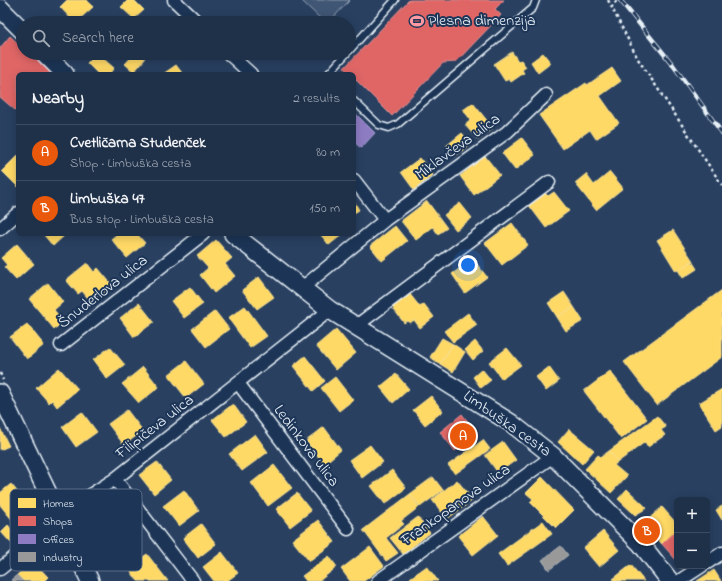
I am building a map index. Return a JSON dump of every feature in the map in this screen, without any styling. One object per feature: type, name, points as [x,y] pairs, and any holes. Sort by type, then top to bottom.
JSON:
[{"type":"main road","points":[[0,8],[16,24]]},
{"type":"main road","points":[[51,60],[63,72]]},
{"type":"main road","name":"Limbuška cesta","points":[[236,236],[330,310],[511,423],[553,456],[641,544],[670,581]]},
{"type":"main road","points":[[0,393],[45,489]]},
{"type":"main road","points":[[85,571],[90,581]]},
{"type":"street","points":[[174,0],[191,16]]},
{"type":"street","points":[[236,60],[249,72]]},
{"type":"street","name":"Miklavčeva ulica","points":[[302,288],[385,220],[507,132],[546,95]]},
{"type":"street","points":[[356,326],[549,182]]},
{"type":"street","points":[[356,183],[385,220]]},
{"type":"street","points":[[0,229],[16,215]]},
{"type":"street","name":"Šnuderlova ulica","points":[[61,346],[200,236]]},
{"type":"street","name":"Filipičeva ulica","points":[[99,489],[115,479],[330,310]]},
{"type":"street","name":"Ledinkova ulica","points":[[238,383],[348,529]]},
{"type":"street","name":"Frankopanova ulica","points":[[378,581],[553,456]]},
{"type":"street","points":[[115,479],[123,489]]},
{"type":"street","points":[[142,514],[193,581]]},
{"type":"street","points":[[710,561],[722,553]]},
{"type":"street","name":"Filipičeva ulica","points":[[0,569],[10,561]]},
{"type":"street","points":[[679,581],[697,569]]},
{"type":"lane","points":[[356,43],[395,0]]},
{"type":"lane","points":[[356,103],[379,125],[390,128],[398,124],[533,8],[536,0]]},
{"type":"lane","points":[[330,72],[341,60]]},
{"type":"path","points":[[608,0],[638,59],[722,185]]},
{"type":"path","points":[[611,8],[616,0]]},
{"type":"shaded area","points":[[301,0],[350,0],[335,16],[318,16]]},
{"type":"building: Homes","points":[[67,0],[87,0],[93,7],[83,16],[68,16],[60,7]]},
{"type":"building: Homes","points":[[128,0],[134,0],[144,10],[137,16],[131,16],[121,7]]},
{"type":"building: Homes","points":[[512,52],[518,61],[521,60],[526,67],[522,70],[524,73],[511,82],[509,79],[505,81],[494,64]]},
{"type":"building: Homes","points":[[543,53],[551,63],[538,73],[531,62]]},
{"type":"building: Homes","points":[[90,60],[105,60],[114,68],[111,72],[96,72],[87,63]]},
{"type":"building: Homes","points":[[129,60],[144,60],[134,72],[125,64]]},
{"type":"building: Homes","points":[[176,65],[181,72],[166,72]]},
{"type":"building: Homes","points":[[612,68],[621,81],[600,96],[619,123],[596,139],[590,130],[563,149],[539,115],[586,83],[587,85]]},
{"type":"building: Homes","points":[[473,103],[493,128],[478,140],[465,125],[471,120],[463,110]]},
{"type":"building: Homes","points":[[462,133],[471,144],[454,157],[446,146]]},
{"type":"building: Homes","points":[[522,138],[535,155],[515,170],[502,153]]},
{"type":"building: Homes","points":[[485,156],[500,175],[474,195],[460,176]]},
{"type":"building: Homes","points":[[16,157],[16,185],[2,171]]},
{"type":"building: Homes","points":[[420,158],[433,175],[414,190],[401,172]]},
{"type":"building: Homes","points":[[610,172],[623,188],[596,210],[575,183],[586,174],[594,185]]},
{"type":"building: Homes","points":[[544,192],[548,196],[554,192],[569,211],[546,228],[528,204]]},
{"type":"building: Homes","points":[[427,201],[447,228],[438,234],[433,227],[416,240],[401,221]]},
{"type":"building: Homes","points":[[460,203],[472,218],[456,230],[444,215]]},
{"type":"building: Homes","points":[[356,205],[359,210],[356,212]]},
{"type":"building: Homes","points":[[512,223],[528,245],[502,265],[485,243]]},
{"type":"building: Homes","points":[[395,226],[407,241],[382,261],[370,246]]},
{"type":"building: Homes","points":[[673,230],[693,261],[676,271],[657,240]]},
{"type":"building: Homes","points":[[45,236],[64,236],[53,246]]},
{"type":"building: Homes","points":[[115,236],[139,236],[145,243],[127,258],[111,239]]},
{"type":"building: Homes","points":[[322,236],[340,236],[329,245]]},
{"type":"building: Homes","points":[[216,240],[232,258],[225,264],[235,276],[214,293],[200,275],[208,268],[197,256]]},
{"type":"building: Homes","points":[[17,244],[34,264],[16,280],[4,267],[7,265],[1,258]]},
{"type":"building: Homes","points":[[473,259],[487,277],[465,293],[452,274]]},
{"type":"building: Homes","points":[[692,261],[697,269],[683,278],[678,270]]},
{"type":"building: Homes","points":[[87,263],[94,272],[98,268],[113,286],[92,303],[82,291],[78,294],[66,280]]},
{"type":"building: Homes","points":[[259,277],[274,297],[257,309],[242,290]]},
{"type":"building: Homes","points":[[48,283],[63,302],[54,310],[64,322],[54,329],[29,299]]},
{"type":"building: Homes","points":[[190,287],[203,304],[184,318],[171,301]]},
{"type":"building: Homes","points":[[722,290],[722,357],[657,405],[624,362]]},
{"type":"building: Homes","points":[[564,292],[574,307],[557,317],[548,303]]},
{"type":"building: Homes","points":[[409,293],[420,307],[424,304],[434,317],[420,328],[414,320],[410,323],[407,321],[404,323],[392,307]]},
{"type":"building: Homes","points":[[139,303],[154,322],[134,337],[120,318]]},
{"type":"building: Homes","points":[[245,306],[267,336],[250,348],[228,318]]},
{"type":"building: Homes","points":[[574,307],[583,321],[566,331],[557,317]]},
{"type":"building: Homes","points":[[215,311],[229,329],[206,347],[192,329]]},
{"type":"building: Homes","points":[[468,313],[477,325],[453,342],[444,331]]},
{"type":"building: Homes","points":[[27,324],[44,345],[27,359],[10,337]]},
{"type":"building: Homes","points":[[336,329],[356,353],[336,370],[316,346]]},
{"type":"building: Homes","points":[[442,338],[453,344],[440,364],[430,357]]},
{"type":"building: Homes","points":[[475,341],[483,351],[473,360],[465,350]]},
{"type":"building: Homes","points":[[453,344],[465,352],[453,372],[440,364]]},
{"type":"building: Homes","points":[[110,347],[125,365],[107,379],[93,360]]},
{"type":"building: Homes","points":[[507,348],[521,365],[502,379],[489,362]]},
{"type":"building: Homes","points":[[305,356],[325,381],[313,391],[293,366]]},
{"type":"building: Homes","points":[[186,361],[204,384],[186,398],[168,375]]},
{"type":"building: Homes","points":[[143,367],[159,387],[139,403],[122,384]]},
{"type":"building: Homes","points":[[549,367],[559,381],[546,391],[536,377]]},
{"type":"building: Homes","points":[[59,368],[78,389],[57,407],[52,400],[49,403],[36,388]]},
{"type":"building: Homes","points":[[482,369],[491,380],[481,388],[473,377]]},
{"type":"building: Homes","points":[[610,371],[647,419],[621,439],[584,391]]},
{"type":"building: Homes","points":[[396,374],[409,389],[393,403],[380,387]]},
{"type":"building: Homes","points":[[335,377],[353,400],[339,411],[321,388]]},
{"type":"building: Homes","points":[[722,389],[722,426],[716,430],[699,403]]},
{"type":"building: Homes","points":[[431,396],[443,411],[425,425],[413,410]]},
{"type":"building: Homes","points":[[233,404],[246,422],[226,437],[212,420]]},
{"type":"building: Homes","points":[[127,410],[143,431],[124,445],[108,424]]},
{"type":"building: Homes","points":[[82,412],[97,432],[76,447],[62,427]]},
{"type":"building: Homes","points":[[657,416],[666,427],[661,430],[665,435],[648,447],[645,442],[618,462],[609,451]]},
{"type":"building: Homes","points":[[324,427],[341,450],[324,464],[306,441]]},
{"type":"building: Homes","points":[[0,428],[9,446],[0,450]]},
{"type":"building: Homes","points":[[569,429],[594,450],[582,464],[558,442]]},
{"type":"building: Homes","points":[[255,434],[268,452],[242,471],[229,454]]},
{"type":"building: Homes","points":[[483,440],[490,449],[455,474],[448,465]]},
{"type":"building: Homes","points":[[503,442],[516,460],[498,473],[485,455]]},
{"type":"building: Homes","points":[[370,445],[383,462],[362,478],[349,460]]},
{"type":"building: Homes","points":[[609,451],[618,462],[614,465],[627,476],[611,493],[585,469],[598,455],[601,457]]},
{"type":"building: Homes","points":[[157,462],[171,480],[154,494],[139,475]]},
{"type":"building: Homes","points":[[274,465],[292,488],[268,506],[251,483]]},
{"type":"building: Homes","points":[[392,470],[406,488],[385,504],[371,486]]},
{"type":"building: Homes","points":[[433,477],[443,490],[420,507],[410,494]]},
{"type":"building: Homes","points":[[542,477],[574,510],[556,528],[530,502],[533,499],[526,493]]},
{"type":"building: Homes","points":[[457,480],[473,500],[447,519],[432,500]]},
{"type":"building: Homes","points":[[11,484],[15,489],[10,489],[10,517],[0,505],[0,493]]},
{"type":"building: Homes","points":[[627,489],[647,508],[635,515],[618,499]]},
{"type":"building: Homes","points":[[184,490],[199,511],[179,526],[163,506]]},
{"type":"building: Homes","points":[[297,493],[311,511],[290,527],[276,509]]},
{"type":"building: Homes","points":[[410,494],[419,507],[401,521],[404,524],[386,538],[398,553],[386,561],[363,530]]},
{"type":"building: Homes","points":[[722,506],[722,520],[716,510]]},
{"type":"building: Homes","points":[[662,507],[674,521],[674,533],[662,544],[643,524]]},
{"type":"building: Homes","points":[[483,516],[498,535],[473,555],[458,536]]},
{"type":"building: Homes","points":[[418,517],[430,533],[403,554],[390,538]]},
{"type":"building: Homes","points":[[318,520],[335,542],[309,561],[292,540]]},
{"type":"building: Homes","points":[[543,521],[552,534],[507,566],[498,554]]},
{"type":"building: Homes","points":[[201,524],[216,544],[198,558],[183,538]]},
{"type":"building: Homes","points":[[8,525],[10,527],[10,542],[1,532]]},
{"type":"building: Homes","points":[[603,531],[619,550],[599,567],[583,548]]},
{"type":"building: Homes","points":[[370,547],[384,566],[364,581],[350,581],[341,569]]},
{"type":"building: Homes","points":[[222,552],[238,573],[227,581],[214,581],[203,567]]},
{"type":"building: Homes","points":[[147,554],[168,581],[138,581],[130,571],[142,571],[142,558]]},
{"type":"building: Homes","points":[[329,556],[337,567],[319,581],[306,581],[302,576]]},
{"type":"building: Homes","points":[[631,565],[644,581],[615,581],[613,579]]},
{"type":"building: Homes","points":[[427,566],[438,581],[412,581],[410,578]]},
{"type":"building: Homes","points":[[714,570],[721,581],[697,581]]},
{"type":"building: Homes","points":[[22,571],[42,571],[48,577],[44,581],[23,581],[17,575]]},
{"type":"building: Shops","points":[[409,0],[504,0],[495,9],[501,15],[456,62],[443,63],[392,116],[356,80],[356,72],[348,72],[344,68],[352,60],[356,60],[356,55]]},
{"type":"building: Shops","points":[[10,36],[16,42],[16,60],[37,60],[50,72],[16,72],[15,110],[0,97],[0,48]]},
{"type":"building: Shops","points":[[462,414],[477,433],[455,451],[440,432]]},
{"type":"building: Shops","points":[[674,533],[674,558],[662,544]]},
{"type":"building: Offices","points":[[356,114],[375,133],[361,148],[356,144]]},
{"type":"building: Industry","points":[[561,546],[568,555],[549,570],[542,560]]},
{"type":"building: Industry","points":[[17,575],[23,581],[11,580]]},
{"type":"railway","points":[[620,0],[673,65],[722,133]]},
{"type":"place","name":"Plesna dimenzija","points":[[417,21]]},
{"type":"place","name":"Cvetličarna Studenček","points":[[463,436]]},
{"type":"place","name":"Limbuška 47","points":[[647,531]]}]
